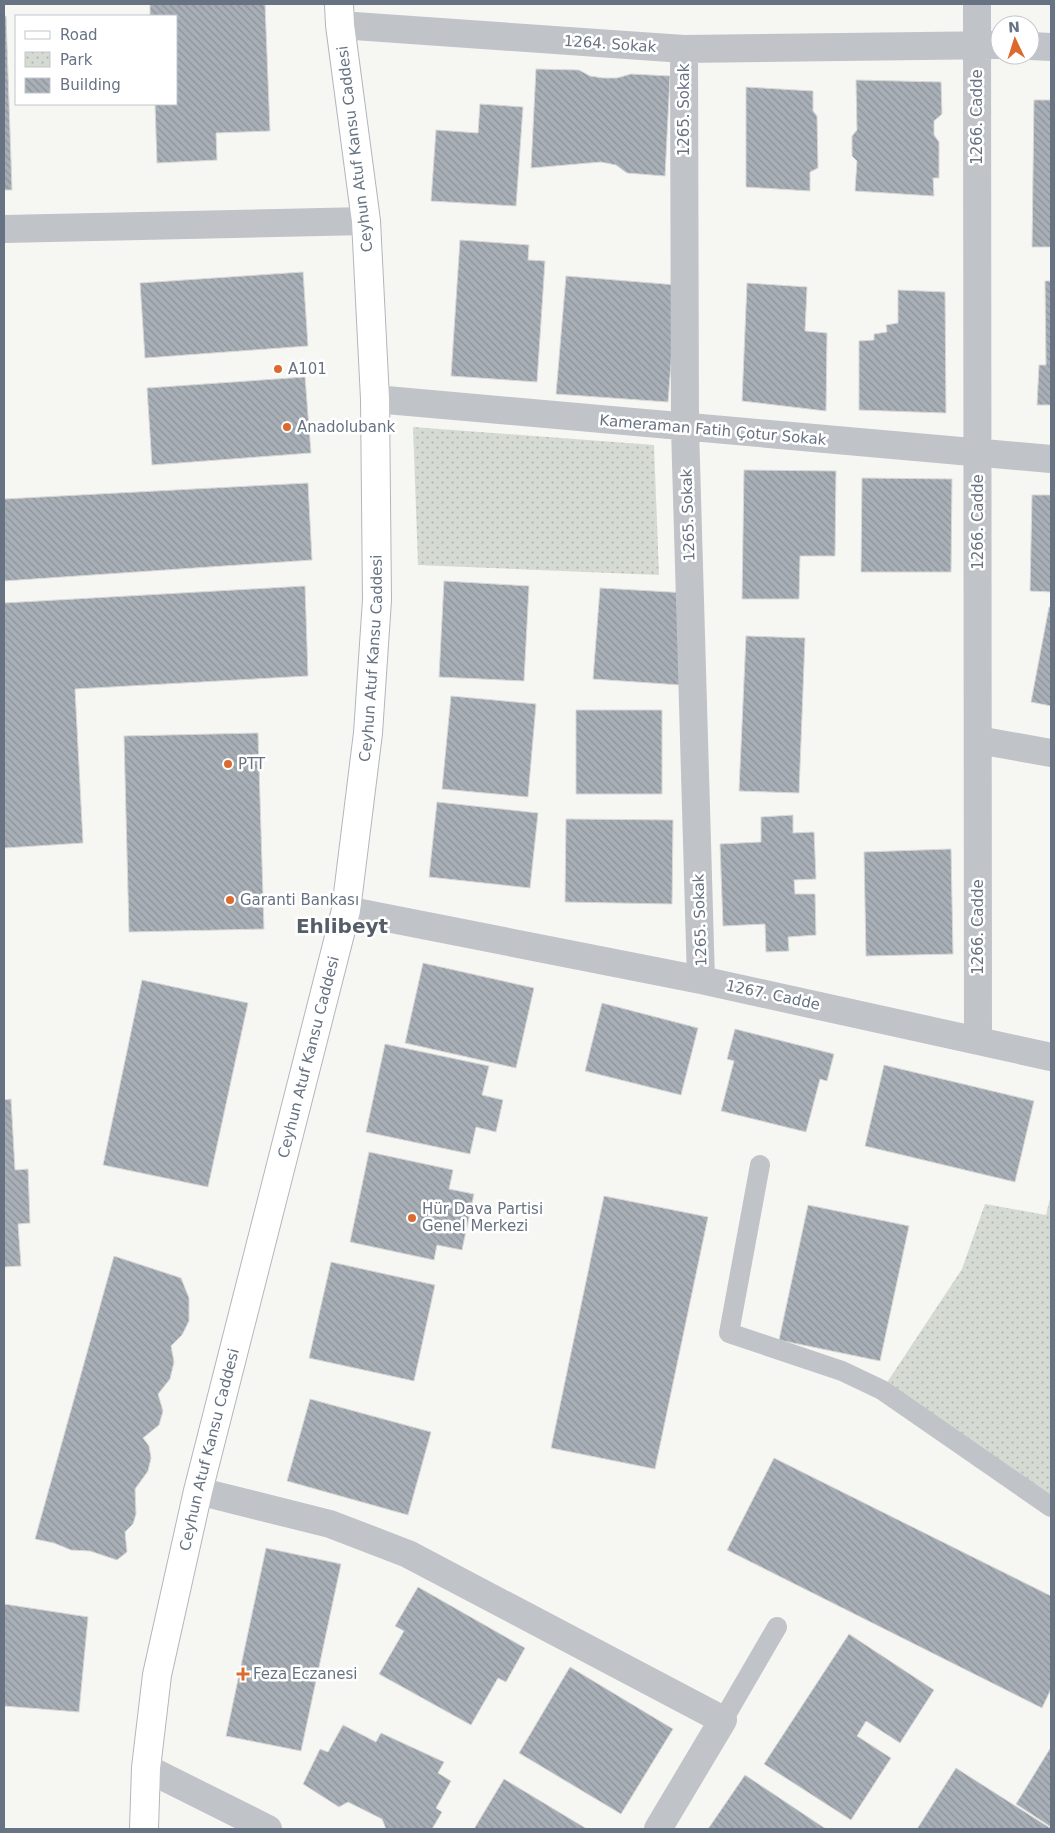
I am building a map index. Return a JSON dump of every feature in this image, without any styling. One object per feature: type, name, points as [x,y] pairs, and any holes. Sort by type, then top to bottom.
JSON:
[{"type":"main road","name":"Ceyhun Atuf Kansu Caddesi","points":[[144,1829],[146,1768],[157,1675],[198,1491],[346,910],[368,733],[377,600],[376,400],[366,221],[339,14]]},
{"type":"street","name":"1266. Cadde","points":[[977,4],[989,45],[978,452],[978,1039]]},
{"type":"street","name":"1264. Sokak","points":[[339,14],[684,49],[989,45]]},
{"type":"street","name":"1265. Sokak","points":[[684,49],[685,428],[701,980]]},
{"type":"street","points":[[4,229],[366,221]]},
{"type":"street","name":"Kameraman Fatih Çotur Sokak","points":[[376,400],[1051,459]]},
{"type":"street","points":[[978,740],[1051,753]]},
{"type":"street","name":"1267. Cadde","points":[[346,910],[701,980],[978,1039],[1051,1057]]},
{"type":"street","points":[[198,1491],[330,1524],[408,1554],[723,1720],[658,1829]]},
{"type":"street","points":[[146,1768],[268,1829]]},
{"type":"lane","points":[[760,1165],[729,1333],[842,1372],[882,1390],[1051,1507]]},
{"type":"lane","points":[[723,1720],[778,1627]]},
{"type":"green space","points":[[413,427],[654,445],[659,575],[418,565]]},
{"type":"green space","points":[[1051,1194],[1051,1495],[882,1390],[962,1269],[985,1204],[1046,1215]]},
{"type":"building","points":[[150,4],[265,4],[270,131],[216,133],[217,160],[157,163],[155,105],[178,105],[178,15],[150,15]]},
{"type":"building","points":[[4,16],[6,16],[12,190],[4,190]]},
{"type":"building","points":[[536,69],[579,70],[590,76],[603,78],[617,78],[631,74],[670,76],[665,176],[627,173],[616,165],[601,162],[531,168]]},
{"type":"building","points":[[856,80],[941,82],[942,114],[934,121],[934,135],[939,142],[939,178],[933,178],[934,196],[855,191],[857,161],[852,156],[852,136],[857,130]]},
{"type":"building","points":[[746,87],[813,91],[813,111],[817,116],[818,168],[810,172],[810,191],[746,187]]},
{"type":"building","points":[[1034,100],[1051,100],[1051,247],[1032,247]]},
{"type":"building","points":[[480,104],[523,107],[516,206],[431,201],[436,130],[478,133]]},
{"type":"building","points":[[460,240],[529,245],[528,260],[545,261],[537,382],[451,376]]},
{"type":"building","points":[[303,272],[308,346],[145,358],[140,283]]},
{"type":"building","points":[[566,276],[677,285],[668,402],[556,394]]},
{"type":"building","points":[[1045,281],[1051,281],[1051,405],[1037,405],[1039,365],[1046,365]]},
{"type":"building","points":[[747,283],[807,287],[805,331],[827,333],[826,411],[742,401]]},
{"type":"building","points":[[898,290],[945,292],[946,413],[859,410],[859,341],[874,340],[874,334],[887,332],[886,325],[898,323]]},
{"type":"building","points":[[305,377],[311,453],[152,465],[147,388]]},
{"type":"building","points":[[744,470],[836,471],[835,556],[800,556],[799,599],[742,599]]},
{"type":"building","points":[[862,478],[952,479],[951,572],[861,572]]},
{"type":"building","points":[[308,483],[312,560],[4,581],[4,499]]},
{"type":"building","points":[[1032,495],[1051,495],[1051,592],[1030,591]]},
{"type":"building","points":[[444,581],[529,586],[524,681],[439,677]]},
{"type":"building","points":[[305,586],[308,676],[75,689],[83,843],[4,848],[4,603]]},
{"type":"building","points":[[600,588],[688,593],[681,685],[593,679]]},
{"type":"building","points":[[1049,607],[1051,607],[1051,706],[1031,702]]},
{"type":"building","points":[[746,636],[805,638],[799,793],[739,791]]},
{"type":"building","points":[[451,696],[536,704],[528,797],[442,789]]},
{"type":"building","points":[[576,710],[662,710],[662,794],[576,794]]},
{"type":"building","points":[[258,733],[264,929],[129,932],[124,736]]},
{"type":"building","points":[[437,802],[538,813],[530,888],[429,877]]},
{"type":"building","points":[[793,815],[793,833],[814,832],[816,879],[794,880],[795,894],[815,894],[816,935],[788,937],[789,951],[766,952],[765,924],[723,926],[720,844],[761,842],[761,817]]},
{"type":"building","points":[[566,819],[673,820],[672,904],[565,902]]},
{"type":"building","points":[[951,849],[953,954],[866,956],[864,852]]},
{"type":"building","points":[[423,963],[534,988],[516,1068],[405,1043]]},
{"type":"building","points":[[142,980],[248,1003],[208,1187],[103,1165]]},
{"type":"building","points":[[602,1003],[698,1028],[681,1095],[585,1071]]},
{"type":"building","points":[[735,1029],[834,1054],[827,1081],[820,1079],[806,1132],[721,1111],[734,1061],[727,1059]]},
{"type":"building","points":[[385,1044],[489,1066],[482,1095],[503,1100],[496,1132],[476,1127],[470,1154],[366,1132]]},
{"type":"building","points":[[884,1065],[1034,1101],[1015,1182],[865,1146]]},
{"type":"building","points":[[11,1099],[15,1170],[28,1169],[30,1223],[18,1224],[21,1266],[4,1267],[4,1100]]},
{"type":"building","name":"Hür Dava Partisi Genel Merkezi","points":[[369,1152],[453,1170],[449,1189],[474,1194],[462,1250],[437,1245],[434,1260],[350,1242]]},
{"type":"building","points":[[604,1196],[708,1217],[655,1469],[551,1448]]},
{"type":"building","points":[[808,1205],[909,1226],[880,1361],[779,1340]]},
{"type":"building","points":[[114,1256],[181,1278],[189,1298],[189,1321],[182,1335],[171,1346],[174,1362],[170,1379],[158,1394],[163,1411],[159,1425],[143,1438],[149,1446],[151,1458],[148,1471],[135,1489],[136,1514],[133,1524],[125,1532],[127,1552],[117,1560],[90,1551],[71,1550],[54,1543],[35,1539]]},
{"type":"building","points":[[331,1262],[435,1285],[414,1381],[309,1358]]},
{"type":"building","points":[[310,1399],[431,1432],[408,1515],[287,1481]]},
{"type":"building","points":[[774,1458],[1051,1596],[1051,1689],[1042,1708],[727,1550]]},
{"type":"building","points":[[266,1548],[341,1564],[301,1751],[226,1736]]},
{"type":"building","points":[[418,1587],[525,1648],[506,1682],[498,1678],[471,1725],[379,1674],[404,1631],[395,1626]]},
{"type":"building","points":[[4,1604],[88,1617],[79,1712],[4,1706]]},
{"type":"building","points":[[849,1634],[934,1690],[900,1743],[866,1721],[857,1736],[891,1758],[851,1820],[764,1764]]},
{"type":"building","points":[[570,1667],[673,1729],[621,1814],[519,1753]]},
{"type":"building","points":[[343,1725],[376,1742],[381,1733],[444,1762],[438,1773],[451,1781],[436,1808],[442,1812],[432,1829],[386,1829],[382,1819],[348,1802],[339,1807],[303,1784],[320,1749],[328,1752]]},
{"type":"building","points":[[1051,1747],[1051,1827],[1016,1804]]},
{"type":"building","points":[[956,1768],[1050,1828],[917,1829]]},
{"type":"building","points":[[745,1775],[826,1829],[708,1829]]},
{"type":"building","points":[[504,1779],[587,1829],[474,1829]]},
{"type":"place","name":"A101","points":[[278,369]]},
{"type":"place","name":"Anadolubank","points":[[287,427]]},
{"type":"place","name":"PTT","points":[[228,764]]},
{"type":"place","name":"Garanti Bankası","points":[[230,900]]},
{"type":"place","name":"Hür Dava Partisi Genel Merkezi","points":[[412,1218]]},
{"type":"place","name":"Feza Eczanesi","points":[[243,1674]]},
{"type":"district","name":"Ehlibeyt","points":[[342,926]]}]
